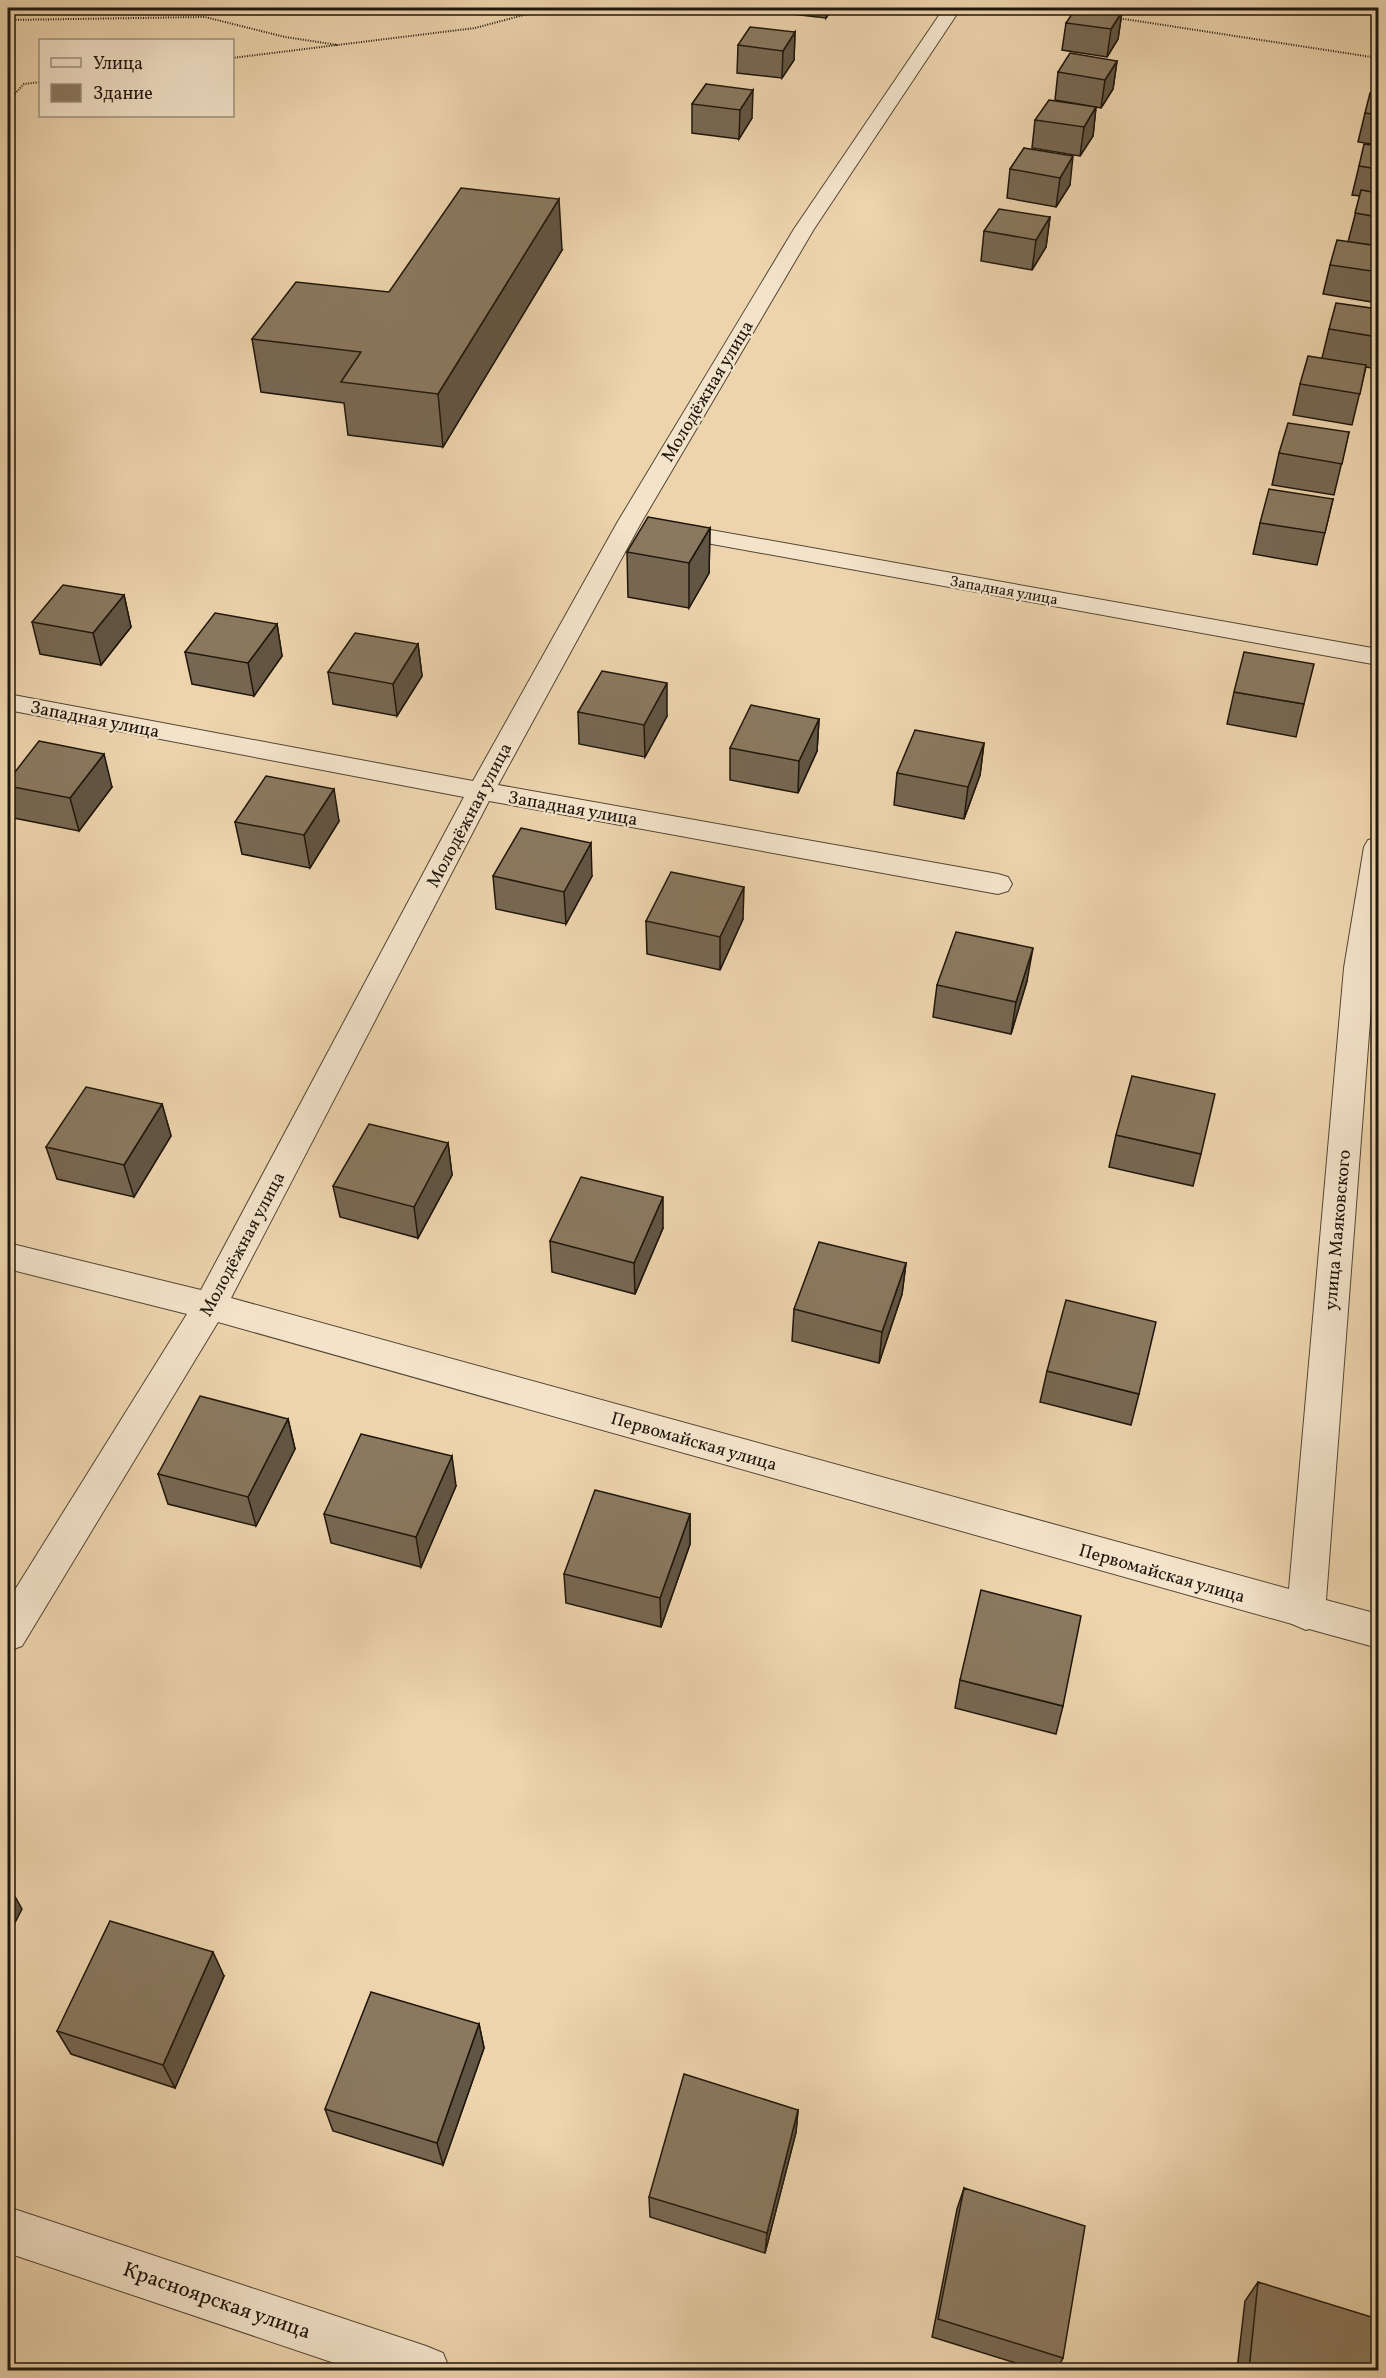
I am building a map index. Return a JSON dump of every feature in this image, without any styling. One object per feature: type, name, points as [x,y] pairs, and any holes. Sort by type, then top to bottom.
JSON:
[{"type":"street","name":"Молодёжная улица","points":[[8,1634],[210,1306],[481,791],[629,523],[804,229],[952,8]]},
{"type":"street","name":"Западная улица","points":[[629,523],[1378,657]]},
{"type":"street","name":"Западная улица","points":[[8,702],[481,791],[998,884]]},
{"type":"street","name":"улица Маяковского","points":[[1306,1613],[1359,968],[1378,847]]},
{"type":"street","name":"Первомайская улица","points":[[8,1256],[210,1306],[1306,1613],[1378,1631]]},
{"type":"street","name":"Красноярская улица","points":[[8,2230],[426,2370]]},
{"type":"path","points":[[234,58],[475,28],[550,8]]},
{"type":"path","points":[[1049,8],[1084,13]]},
{"type":"path","points":[[1108,16],[1378,58]]},
{"type":"path","points":[[8,20],[205,17],[285,37],[338,45]]},
{"type":"path","points":[[8,101],[24,84],[39,82]]},
{"type":"building","points":[[1076,8],[1122,12],[1111,29],[1066,23]]},
{"type":"building","points":[[750,27],[795,32],[783,51],[738,45]]},
{"type":"building","points":[[1070,53],[1117,61],[1105,80],[1058,72]]},
{"type":"building","points":[[706,84],[753,90],[740,110],[692,104]]},
{"type":"building","points":[[1370,93],[1378,94],[1378,115],[1365,113]]},
{"type":"building","points":[[1049,100],[1096,107],[1084,127],[1035,120]]},
{"type":"building","points":[[1364,144],[1378,146],[1378,169],[1359,166]]},
{"type":"building","points":[[1024,148],[1073,156],[1060,178],[1010,169]]},
{"type":"building","points":[[461,188],[559,199],[438,394],[341,382],[361,352],[252,339],[296,282],[389,292]]},
{"type":"building","points":[[1361,190],[1378,193],[1378,217],[1355,213]]},
{"type":"building","points":[[999,209],[1050,217],[1036,240],[984,231]]},
{"type":"building","points":[[1337,240],[1378,246],[1378,272],[1330,265]]},
{"type":"building","points":[[1336,303],[1378,309],[1378,337],[1329,329]]},
{"type":"building","points":[[1308,356],[1366,365],[1360,394],[1300,384]]},
{"type":"building","points":[[1288,423],[1349,432],[1342,464],[1279,453]]},
{"type":"building","points":[[1269,489],[1333,499],[1325,533],[1260,523]]},
{"type":"building","points":[[648,517],[710,528],[689,563],[627,552]]},
{"type":"building","points":[[63,585],[124,595],[93,633],[32,622]]},
{"type":"building","points":[[215,613],[277,624],[248,663],[185,652]]},
{"type":"building","points":[[355,633],[418,644],[393,684],[328,672]]},
{"type":"building","points":[[1244,652],[1314,664],[1304,704],[1234,692]]},
{"type":"building","points":[[602,671],[667,683],[644,725],[578,712]]},
{"type":"building","points":[[751,705],[819,719],[799,761],[730,748]]},
{"type":"building","points":[[915,730],[984,743],[968,787],[897,773]]},
{"type":"building","points":[[39,741],[104,754],[70,798],[8,786],[8,781]]},
{"type":"building","points":[[266,776],[334,789],[304,835],[235,822]]},
{"type":"building","points":[[521,828],[591,843],[564,892],[493,876]]},
{"type":"building","points":[[671,872],[744,887],[720,937],[646,921]]},
{"type":"building","points":[[956,932],[1033,948],[1016,1002],[937,985]]},
{"type":"building","points":[[1132,1076],[1215,1094],[1201,1154],[1116,1135]]},
{"type":"building","points":[[86,1087],[162,1104],[124,1165],[46,1147]]},
{"type":"building","points":[[369,1124],[448,1143],[414,1207],[333,1186]]},
{"type":"building","points":[[581,1177],[663,1197],[634,1263],[550,1241]]},
{"type":"building","points":[[819,1242],[906,1263],[882,1332],[794,1309]]},
{"type":"building","points":[[1066,1300],[1156,1322],[1139,1394],[1047,1371]]},
{"type":"building","points":[[200,1396],[288,1419],[248,1497],[158,1474]]},
{"type":"building","points":[[361,1434],[452,1456],[416,1537],[324,1514]]},
{"type":"building","points":[[595,1490],[690,1514],[660,1598],[564,1574]]},
{"type":"building","points":[[981,1590],[1081,1616],[1063,1706],[960,1680]]},
{"type":"building","points":[[110,1921],[213,1952],[163,2065],[57,2031]]},
{"type":"building","points":[[371,1992],[479,2024],[437,2143],[325,2109]]},
{"type":"building","points":[[684,2074],[798,2110],[767,2233],[649,2197]]},
{"type":"building","points":[[964,2188],[1085,2226],[1063,2358],[938,2319]]},
{"type":"building","points":[[1258,2282],[1378,2319],[1378,2370],[1249,2370]]}]
